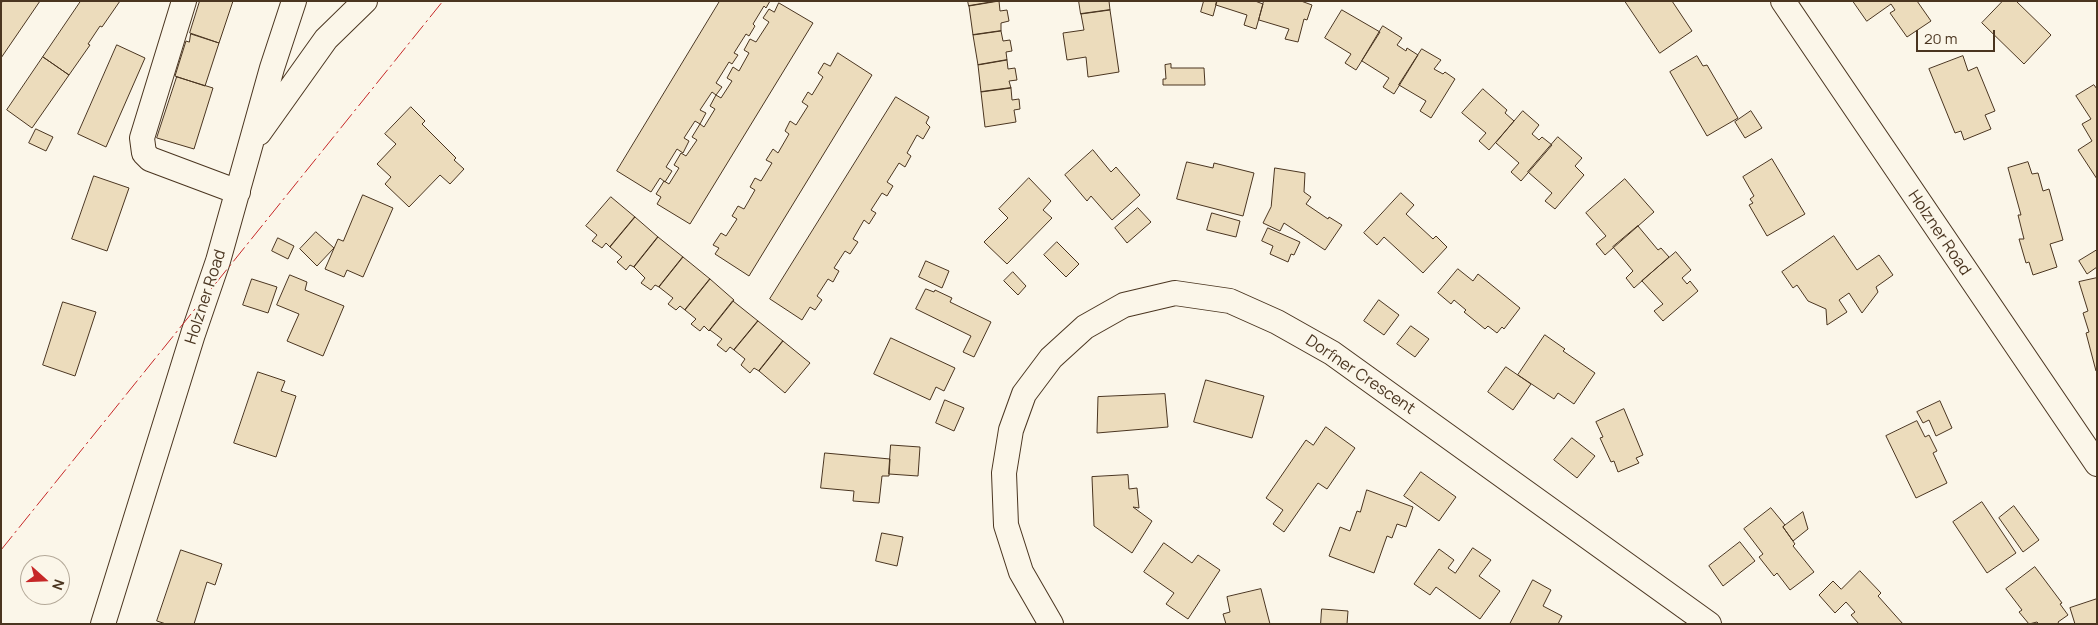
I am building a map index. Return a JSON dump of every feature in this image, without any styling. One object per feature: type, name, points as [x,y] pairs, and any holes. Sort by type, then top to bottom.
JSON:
[{"type":"street","points":[[184,1],[142,138],[144,153],[150,159],[157,162],[238,192]]},
{"type":"street","points":[[252,142],[272,68],[294,1]]},
{"type":"street","name":"Holzner Road","points":[[103,624],[252,142],[326,39],[365,1]]},
{"type":"street","name":"Holzner Road","points":[[1783,1],[2097,464]]},
{"type":"street","name":"Dorfner Crescent","points":[[1051,624],[1021,572],[1006,525],[1004,473],[1011,430],[1024,394],[1051,358],[1086,327],[1124,305],[1175,293],[1230,302],[1277,322],[1332,353],[1709,624]]},
{"type":"building","points":[[3,1],[40,1],[1,58],[1,4]]},
{"type":"building","points":[[81,1],[120,1],[102,27],[100,26],[88,44],[90,45],[69,75],[43,57]]},
{"type":"building","points":[[200,1],[233,1],[219,43],[190,33]]},
{"type":"building","points":[[720,1],[770,1],[766,8],[764,6],[753,24],[755,26],[749,36],[746,34],[734,53],[738,55],[732,64],[729,62],[716,83],[722,87],[716,95],[712,92],[700,110],[706,113],[700,124],[695,121],[684,138],[689,141],[683,153],[677,149],[666,167],[672,171],[665,182],[660,178],[651,192],[617,171]]},
{"type":"building","points":[[968,1],[999,1],[969,6]]},
{"type":"building","points":[[999,1],[1000,11],[1007,10],[1009,21],[1001,23],[1001,31],[973,35],[969,6]]},
{"type":"building","points":[[1079,1],[1109,1],[1110,10],[1081,14]]},
{"type":"building","points":[[1204,1],[1217,1],[1213,16],[1201,12]]},
{"type":"building","points":[[1217,1],[1255,1],[1263,4],[1256,29],[1244,25],[1247,15],[1216,5]]},
{"type":"building","points":[[1264,1],[1301,1],[1312,5],[1307,20],[1304,19],[1298,42],[1285,39],[1289,29],[1259,20]]},
{"type":"building","points":[[1625,1],[1672,1],[1692,31],[1660,53]]},
{"type":"building","points":[[1853,1],[1917,1],[1931,21],[1907,37],[1890,13],[1895,10],[1891,4],[1867,21]]},
{"type":"building","points":[[2003,1],[2016,1],[2051,35],[2024,64],[1982,23]]},
{"type":"building","points":[[779,3],[813,23],[690,224],[657,204],[661,197],[656,194],[664,181],[669,184],[679,168],[674,165],[681,153],[686,156],[697,140],[692,137],[700,124],[704,127],[715,109],[710,106],[716,95],[721,98],[732,81],[727,78],[733,67],[739,71],[749,53],[744,50],[750,39],[756,42],[769,22],[763,18],[769,9],[774,12]]},
{"type":"building","points":[[1110,10],[1119,72],[1088,77],[1086,57],[1067,60],[1063,33],[1084,30],[1081,14]]},
{"type":"building","points":[[1342,10],[1380,32],[1356,70],[1345,63],[1351,54],[1325,38]]},
{"type":"building","points":[[1383,26],[1402,38],[1397,45],[1406,51],[1407,48],[1418,55],[1394,94],[1383,87],[1389,78],[1362,61]]},
{"type":"building","points":[[1001,31],[1003,41],[1010,40],[1012,51],[1006,52],[1007,60],[978,65],[973,35]]},
{"type":"building","points":[[191,34],[219,43],[205,86],[175,76],[186,41],[189,42]]},
{"type":"building","points":[[117,45],[145,58],[106,147],[78,134]]},
{"type":"building","points":[[1422,49],[1441,60],[1434,69],[1443,74],[1445,72],[1455,79],[1431,118],[1420,111],[1426,101],[1399,85]]},
{"type":"building","points":[[838,53],[872,75],[749,276],[715,254],[719,248],[713,245],[721,233],[726,236],[737,219],[732,216],[738,206],[744,209],[755,190],[750,187],[755,178],[761,181],[772,163],[766,160],[773,149],[778,153],[789,134],[785,131],[790,121],[796,125],[808,106],[802,102],[808,92],[812,95],[823,77],[818,73],[824,63],[830,66]]},
{"type":"building","points":[[1697,56],[1703,66],[1707,65],[1738,118],[1707,136],[1670,72]]},
{"type":"building","points":[[1963,56],[1968,71],[1977,67],[1995,111],[1985,115],[1991,129],[1964,140],[1961,131],[1955,133],[1929,69]]},
{"type":"building","points":[[43,57],[69,75],[32,128],[7,110]]},
{"type":"building","points":[[1007,60],[1008,69],[1015,68],[1017,80],[1009,81],[1011,88],[981,92],[978,65]]},
{"type":"building","points":[[1171,64],[1171,68],[1204,68],[1205,85],[1163,85],[1163,79],[1166,79],[1165,65]]},
{"type":"building","points":[[177,77],[213,88],[194,149],[157,138]]},
{"type":"building","points":[[2094,85],[2097,89],[2097,179],[2078,150],[2092,141],[2082,124],[2091,119],[2076,96]]},
{"type":"building","points":[[1011,88],[1012,100],[1019,99],[1020,109],[1014,110],[1016,122],[985,127],[981,92]]},
{"type":"building","points":[[1483,89],[1507,110],[1505,113],[1514,121],[1489,150],[1479,141],[1486,133],[1462,113]]},
{"type":"building","points":[[896,97],[929,117],[926,123],[930,127],[923,139],[917,135],[907,153],[911,156],[905,167],[899,163],[887,182],[893,186],[887,196],[882,193],[871,210],[876,213],[869,224],[864,220],[853,239],[858,242],[850,254],[845,251],[834,268],[839,271],[833,282],[828,279],[817,296],[822,300],[815,310],[810,307],[802,320],[770,299]]},
{"type":"building","points":[[411,107],[425,121],[422,124],[456,158],[454,160],[464,169],[450,184],[440,175],[409,207],[385,184],[391,177],[377,164],[396,144],[385,134]]},
{"type":"building","points":[[1523,111],[1539,125],[1532,134],[1539,140],[1542,137],[1552,145],[1521,181],[1511,172],[1519,163],[1496,143]]},
{"type":"building","points":[[1751,111],[1762,128],[1745,138],[1735,122]]},
{"type":"building","points":[[36,129],[53,137],[46,151],[29,143]]},
{"type":"building","points":[[1558,137],[1582,158],[1575,166],[1584,175],[1555,209],[1545,201],[1552,193],[1528,172]]},
{"type":"building","points":[[1093,150],[1111,172],[1116,167],[1140,195],[1112,220],[1091,196],[1087,201],[1065,175]]},
{"type":"building","points":[[1772,159],[1805,214],[1767,236],[1749,205],[1753,203],[1750,199],[1754,196],[1743,177]]},
{"type":"building","points":[[1187,162],[1213,168],[1214,163],[1254,173],[1243,216],[1177,199]]},
{"type":"building","points":[[2028,162],[2032,174],[2038,173],[2043,191],[2049,189],[2063,240],[2050,244],[2057,267],[2033,275],[2029,262],[2026,263],[2019,239],[2024,239],[2018,215],[2021,215],[2008,168]]},
{"type":"building","points":[[1275,168],[1305,173],[1304,192],[1311,197],[1306,204],[1328,219],[1329,217],[1342,225],[1325,250],[1284,223],[1280,231],[1263,223],[1271,207]]},
{"type":"building","points":[[94,176],[129,188],[107,251],[72,239]]},
{"type":"building","points":[[1029,178],[1051,201],[1043,210],[1052,218],[1007,264],[984,242],[1008,218],[999,209]]},
{"type":"building","points":[[1625,179],[1654,212],[1605,255],[1596,244],[1606,236],[1586,213]]},
{"type":"building","points":[[1401,193],[1414,205],[1406,214],[1433,239],[1436,236],[1447,247],[1423,273],[1384,237],[1377,245],[1364,233]]},
{"type":"building","points":[[363,195],[393,208],[363,277],[347,270],[344,277],[325,269],[338,239],[343,241]]},
{"type":"building","points":[[611,197],[635,217],[610,247],[606,243],[602,248],[592,241],[597,235],[586,226]]},
{"type":"building","points":[[1138,208],[1151,222],[1127,243],[1115,228]]},
{"type":"building","points":[[1212,213],[1240,221],[1236,237],[1207,230]]},
{"type":"building","points":[[635,217],[658,237],[634,267],[630,265],[626,270],[617,262],[622,257],[610,247]]},
{"type":"building","points":[[1638,226],[1658,250],[1661,248],[1669,257],[1634,288],[1626,278],[1633,271],[1613,247]]},
{"type":"building","points":[[1268,228],[1300,242],[1294,255],[1291,254],[1288,262],[1270,254],[1273,246],[1262,241]]},
{"type":"building","points":[[316,232],[334,248],[317,266],[300,249]]},
{"type":"building","points":[[1834,236],[1857,270],[1879,255],[1893,275],[1876,287],[1878,292],[1862,313],[1849,293],[1839,300],[1847,312],[1827,325],[1826,309],[1808,301],[1797,285],[1793,288],[1782,272]]},
{"type":"building","points":[[658,237],[683,257],[659,287],[655,285],[651,290],[641,283],[645,278],[634,267]]},
{"type":"building","points":[[278,238],[294,246],[288,259],[272,251]]},
{"type":"building","points":[[1057,242],[1079,264],[1066,277],[1044,255]]},
{"type":"building","points":[[2097,250],[2097,267],[2087,274],[2079,261]]},
{"type":"building","points":[[1676,252],[1691,270],[1682,278],[1687,284],[1690,281],[1698,291],[1663,321],[1654,311],[1663,304],[1642,281]]},
{"type":"building","points":[[683,257],[710,279],[685,310],[680,306],[676,310],[668,304],[673,298],[659,287]]},
{"type":"building","points":[[926,261],[949,271],[942,288],[919,277]]},
{"type":"building","points":[[1458,269],[1473,281],[1478,274],[1520,308],[1504,329],[1502,327],[1497,333],[1488,326],[1485,329],[1464,312],[1466,310],[1454,300],[1451,304],[1438,293]]},
{"type":"building","points":[[1013,272],[1026,286],[1018,295],[1004,281]]},
{"type":"building","points":[[290,275],[307,282],[305,290],[344,306],[323,356],[287,341],[299,314],[277,305]]},
{"type":"building","points":[[2097,278],[2096,371],[2086,333],[2089,332],[2083,313],[2088,311],[2079,282]]},
{"type":"building","points":[[252,279],[277,287],[268,313],[243,305]]},
{"type":"building","points":[[710,279],[734,300],[709,331],[704,326],[700,331],[691,324],[696,319],[685,310]]},
{"type":"building","points":[[926,289],[934,292],[935,290],[952,298],[950,302],[991,322],[974,357],[963,352],[971,336],[916,309]]},
{"type":"building","points":[[1379,300],[1399,315],[1384,335],[1364,321]]},
{"type":"building","points":[[733,301],[758,321],[734,350],[730,347],[726,352],[717,345],[722,339],[710,330]]},
{"type":"building","points":[[63,302],[96,312],[75,376],[43,365]]},
{"type":"building","points":[[758,321],[783,341],[759,371],[754,368],[750,373],[741,365],[745,359],[734,350]]},
{"type":"building","points":[[1411,326],[1429,339],[1415,357],[1397,344]]},
{"type":"building","points":[[1545,335],[1565,349],[1563,351],[1595,373],[1574,404],[1558,393],[1554,399],[1518,375]]},
{"type":"building","points":[[891,338],[955,368],[944,391],[936,387],[930,400],[874,374]]},
{"type":"building","points":[[783,341],[810,363],[785,393],[759,371]]},
{"type":"building","points":[[1506,367],[1531,384],[1513,410],[1488,392]]},
{"type":"building","points":[[258,372],[285,381],[281,391],[296,396],[276,457],[234,443]]},
{"type":"building","points":[[1206,380],[1264,396],[1252,438],[1194,422]]},
{"type":"building","points":[[1165,394],[1168,427],[1097,433],[1098,397]]},
{"type":"building","points":[[945,400],[964,408],[954,431],[936,423]]},
{"type":"building","points":[[1940,401],[1952,428],[1936,436],[1929,420],[1923,423],[1917,412]]},
{"type":"building","points":[[1624,409],[1643,455],[1636,458],[1639,463],[1618,472],[1614,461],[1611,462],[1600,438],[1603,437],[1596,422]]},
{"type":"building","points":[[1917,421],[1925,437],[1929,435],[1937,451],[1933,453],[1947,483],[1916,498],[1886,436]]},
{"type":"building","points":[[1326,427],[1355,448],[1327,489],[1318,483],[1284,532],[1273,524],[1283,510],[1266,498],[1306,440],[1313,445]]},
{"type":"building","points":[[1572,438],[1595,456],[1577,478],[1554,460]]},
{"type":"building","points":[[891,445],[920,447],[918,476],[889,474]]},
{"type":"building","points":[[825,453],[890,459],[889,476],[882,476],[879,503],[853,501],[854,491],[821,488]]},
{"type":"building","points":[[1421,472],[1456,497],[1439,521],[1404,496]]},
{"type":"building","points":[[1128,475],[1129,489],[1137,488],[1139,508],[1133,507],[1152,521],[1132,553],[1094,526],[1092,477]]},
{"type":"building","points":[[1367,490],[1413,507],[1406,527],[1397,524],[1392,538],[1387,536],[1374,573],[1329,556],[1340,527],[1350,531],[1357,511],[1360,512]]},
{"type":"building","points":[[1982,502],[2016,553],[1987,573],[1953,522]]},
{"type":"building","points":[[2014,506],[2039,540],[2023,552],[1999,518]]},
{"type":"building","points":[[1771,508],[1785,525],[1783,527],[1795,544],[1793,546],[1814,572],[1790,590],[1777,573],[1774,576],[1759,557],[1763,554],[1744,529]]},
{"type":"building","points":[[1803,512],[1808,529],[1793,541],[1783,527]]},
{"type":"building","points":[[882,533],[903,537],[897,566],[876,561]]},
{"type":"building","points":[[1740,542],[1755,561],[1723,586],[1709,566]]},
{"type":"building","points":[[1164,543],[1192,563],[1198,555],[1220,570],[1188,619],[1166,604],[1174,593],[1144,572]]},
{"type":"building","points":[[1473,548],[1491,560],[1479,576],[1500,591],[1480,619],[1436,587],[1430,595],[1414,584],[1439,549],[1454,560],[1448,568],[1455,573]]},
{"type":"building","points":[[181,550],[222,564],[215,585],[207,582],[194,624],[166,624],[157,621]]},
{"type":"building","points":[[2035,567],[2062,603],[2060,604],[2068,615],[2058,622],[2059,624],[2039,624],[2037,622],[2029,624],[2019,612],[2022,610],[2006,589]]},
{"type":"building","points":[[1860,571],[1881,593],[1878,596],[1903,624],[1859,624],[1851,615],[1855,612],[1846,602],[1835,613],[1819,595],[1833,581],[1841,589]]},
{"type":"building","points":[[1533,580],[1551,590],[1543,606],[1562,616],[1558,624],[1510,624]]},
{"type":"building","points":[[1261,589],[1270,624],[1226,624],[1223,614],[1230,612],[1227,597]]},
{"type":"building","points":[[2097,599],[2097,624],[2075,624],[2070,608]]},
{"type":"building","points":[[1322,609],[1348,611],[1347,624],[1321,624]]},
{"type":"power","points":[[1,550],[443,1]]}]
